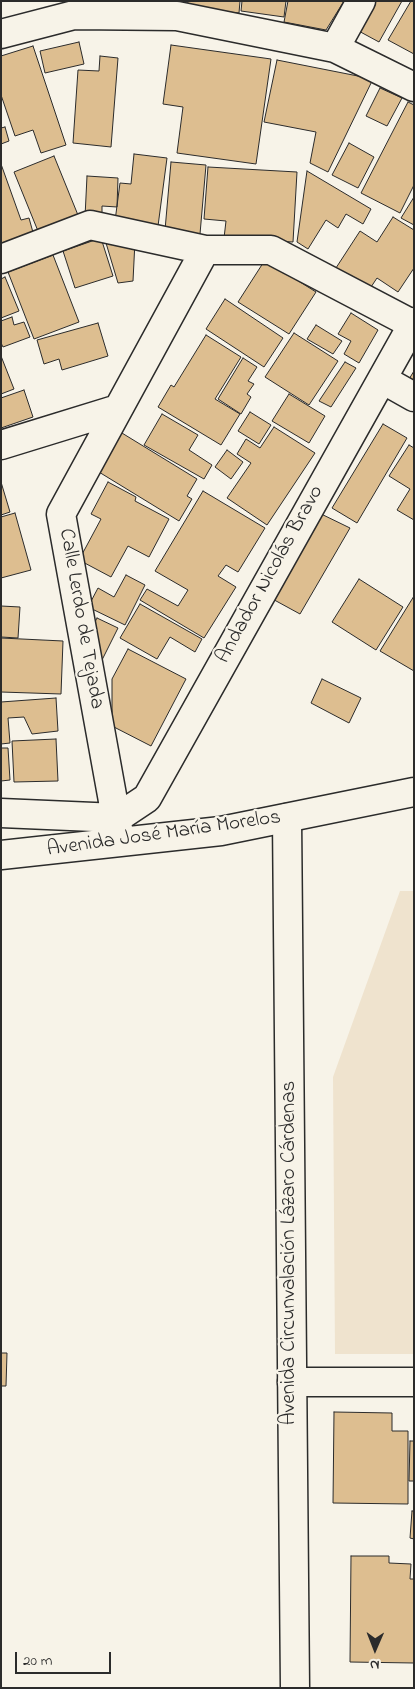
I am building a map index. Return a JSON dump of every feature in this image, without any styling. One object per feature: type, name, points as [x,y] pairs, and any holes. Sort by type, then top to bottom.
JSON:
[{"type":"street","points":[[335,48],[361,1]]},
{"type":"street","points":[[1,34],[74,15],[177,9],[335,48],[414,87]]},
{"type":"street","points":[[1,259],[90,225],[205,250],[271,250],[413,323]]},
{"type":"street","name":"Calle Lerdo de Tejada","points":[[119,830],[61,514],[205,250]]},
{"type":"street","name":"Andador Nicolás Bravo","points":[[119,830],[147,798],[413,323]]},
{"type":"street","points":[[382,379],[414,397]]},
{"type":"street","points":[[1,445],[118,409]]},
{"type":"street","name":"Avenida José María Morelos","points":[[1,856],[119,830],[221,832],[414,792]]},
{"type":"street","points":[[1,813],[119,830]]},
{"type":"street","name":"Avenida Circunvalación Lázaro Cárdenas","points":[[287,818],[295,1688]]},
{"type":"street","points":[[292,1382],[414,1382]]},
{"type":"shaded area","points":[[400,891],[414,891],[414,1354],[335,1354],[333,1077]]},
{"type":"building","points":[[188,1],[240,1],[239,13],[187,8]]},
{"type":"building","points":[[242,1],[286,1],[284,17],[241,11]]},
{"type":"building","points":[[288,1],[344,1],[326,30],[284,22]]},
{"type":"building","points":[[370,1],[402,1],[379,42],[355,29]]},
{"type":"building","points":[[411,1],[414,1],[414,54],[388,40]]},
{"type":"building","points":[[79,42],[84,64],[45,73],[40,51]]},
{"type":"building","points":[[171,45],[271,59],[256,164],[177,153],[183,107],[163,104]]},
{"type":"building","points":[[33,46],[66,145],[41,153],[33,130],[15,136],[1,95],[1,56]]},
{"type":"building","points":[[100,56],[118,58],[111,147],[73,143],[78,70],[99,71]]},
{"type":"building","points":[[277,60],[373,79],[328,172],[310,163],[316,132],[264,122]]},
{"type":"building","points":[[380,88],[402,98],[387,126],[366,116]]},
{"type":"building","points":[[408,102],[414,105],[414,185],[400,213],[361,193]]},
{"type":"building","points":[[5,127],[9,141],[1,144],[1,128]]},
{"type":"building","points":[[349,143],[374,157],[358,188],[332,175]]},
{"type":"building","points":[[134,154],[167,158],[158,226],[115,221],[120,183],[131,184]]},
{"type":"building","points":[[54,156],[80,220],[40,236],[14,172]]},
{"type":"building","points":[[171,162],[206,165],[200,234],[165,230]]},
{"type":"building","points":[[1,164],[21,220],[29,218],[34,236],[1,244]]},
{"type":"building","points":[[208,167],[297,172],[293,242],[224,238],[226,221],[204,219]]},
{"type":"building","points":[[307,171],[371,209],[363,224],[346,214],[338,228],[326,220],[308,249],[297,242]]},
{"type":"building","points":[[87,176],[118,178],[117,207],[102,206],[102,218],[85,217]]},
{"type":"building","points":[[414,197],[414,225],[401,218]]},
{"type":"building","points":[[393,217],[414,230],[414,268],[398,292],[377,278],[367,293],[334,271],[360,231],[377,242]]},
{"type":"building","points":[[101,238],[113,276],[75,288],[63,251]]},
{"type":"building","points":[[135,241],[133,281],[118,283],[106,243]]},
{"type":"building","points":[[53,255],[79,322],[34,339],[8,272]]},
{"type":"building","points":[[265,260],[316,292],[289,334],[238,302]]},
{"type":"building","points":[[5,277],[19,311],[1,318],[1,279]]},
{"type":"building","points":[[225,299],[283,338],[264,367],[206,329]]},
{"type":"building","points":[[351,313],[378,330],[359,363],[344,354],[351,341],[338,334]]},
{"type":"building","points":[[12,317],[14,325],[24,322],[30,337],[3,347],[1,343],[1,321]]},
{"type":"building","points":[[98,323],[108,356],[62,370],[59,359],[44,364],[37,340]]},
{"type":"building","points":[[316,325],[342,341],[333,354],[307,339]]},
{"type":"building","points":[[294,333],[338,361],[309,405],[265,377]]},
{"type":"building","points":[[206,335],[241,357],[215,399],[240,414],[221,445],[158,407],[171,385],[174,387]]},
{"type":"building","points":[[1,356],[14,389],[1,394]]},
{"type":"building","points":[[243,358],[257,367],[248,381],[254,384],[247,394],[251,397],[241,414],[218,399]]},
{"type":"building","points":[[345,362],[356,368],[331,407],[319,401]]},
{"type":"building","points":[[414,371],[414,388],[406,384]]},
{"type":"building","points":[[24,390],[33,417],[1,428],[1,398]]},
{"type":"building","points":[[289,394],[325,416],[309,443],[272,421]]},
{"type":"building","points":[[250,412],[271,425],[259,444],[238,431]]},
{"type":"building","points":[[162,414],[198,435],[189,450],[212,465],[204,479],[144,445]]},
{"type":"building","points":[[383,424],[407,438],[357,523],[332,508]]},
{"type":"building","points":[[274,427],[315,453],[267,525],[227,498],[251,463],[237,454],[246,439],[260,448]]},
{"type":"building","points":[[117,430],[197,479],[187,496],[192,499],[179,521],[94,469]]},
{"type":"building","points":[[409,445],[414,448],[414,520],[397,510],[410,489],[389,476]]},
{"type":"building","points":[[227,450],[243,462],[231,479],[215,467]]},
{"type":"building","points":[[1,482],[10,512],[1,515]]},
{"type":"building","points":[[108,482],[136,497],[135,501],[169,519],[149,557],[128,546],[111,577],[79,560],[101,519],[91,514]]},
{"type":"building","points":[[203,491],[265,528],[238,572],[226,565],[218,576],[236,587],[204,638],[140,600],[147,589],[178,606],[188,590],[155,571]]},
{"type":"building","points":[[315,511],[350,528],[300,614],[267,596]]},
{"type":"building","points":[[15,513],[31,570],[1,578],[1,517]]},
{"type":"building","points":[[126,575],[145,585],[125,625],[88,607],[98,588],[114,597]]},
{"type":"building","points":[[359,579],[403,607],[376,650],[332,622]]},
{"type":"building","points":[[414,596],[414,671],[380,651]]},
{"type":"building","points":[[140,604],[202,639],[195,652],[170,637],[157,659],[120,638]]},
{"type":"building","points":[[1,606],[20,607],[18,638],[1,637]]},
{"type":"building","points":[[97,618],[118,628],[97,670],[89,634]]},
{"type":"building","points":[[1,638],[63,641],[61,694],[1,692]]},
{"type":"building","points":[[128,649],[186,679],[151,746],[112,726],[112,679]]},
{"type":"building","points":[[322,679],[361,698],[349,723],[311,703]]},
{"type":"building","points":[[56,698],[58,731],[32,734],[24,717],[8,718],[10,743],[1,744],[1,702]]},
{"type":"building","points":[[56,739],[58,781],[14,782],[12,741]]},
{"type":"building","points":[[1,748],[8,748],[10,780],[1,781]]},
{"type":"building","points":[[1,1353],[7,1353],[6,1386],[1,1386]]},
{"type":"building","points":[[334,1412],[392,1413],[392,1431],[408,1431],[408,1504],[333,1503]]},
{"type":"building","points":[[410,1441],[414,1441],[414,1481],[409,1481]]},
{"type":"building","points":[[412,1511],[414,1511],[414,1539],[410,1538]]},
{"type":"building","points":[[351,1556],[389,1556],[389,1563],[411,1564],[410,1579],[414,1579],[414,1663],[350,1662]]}]
